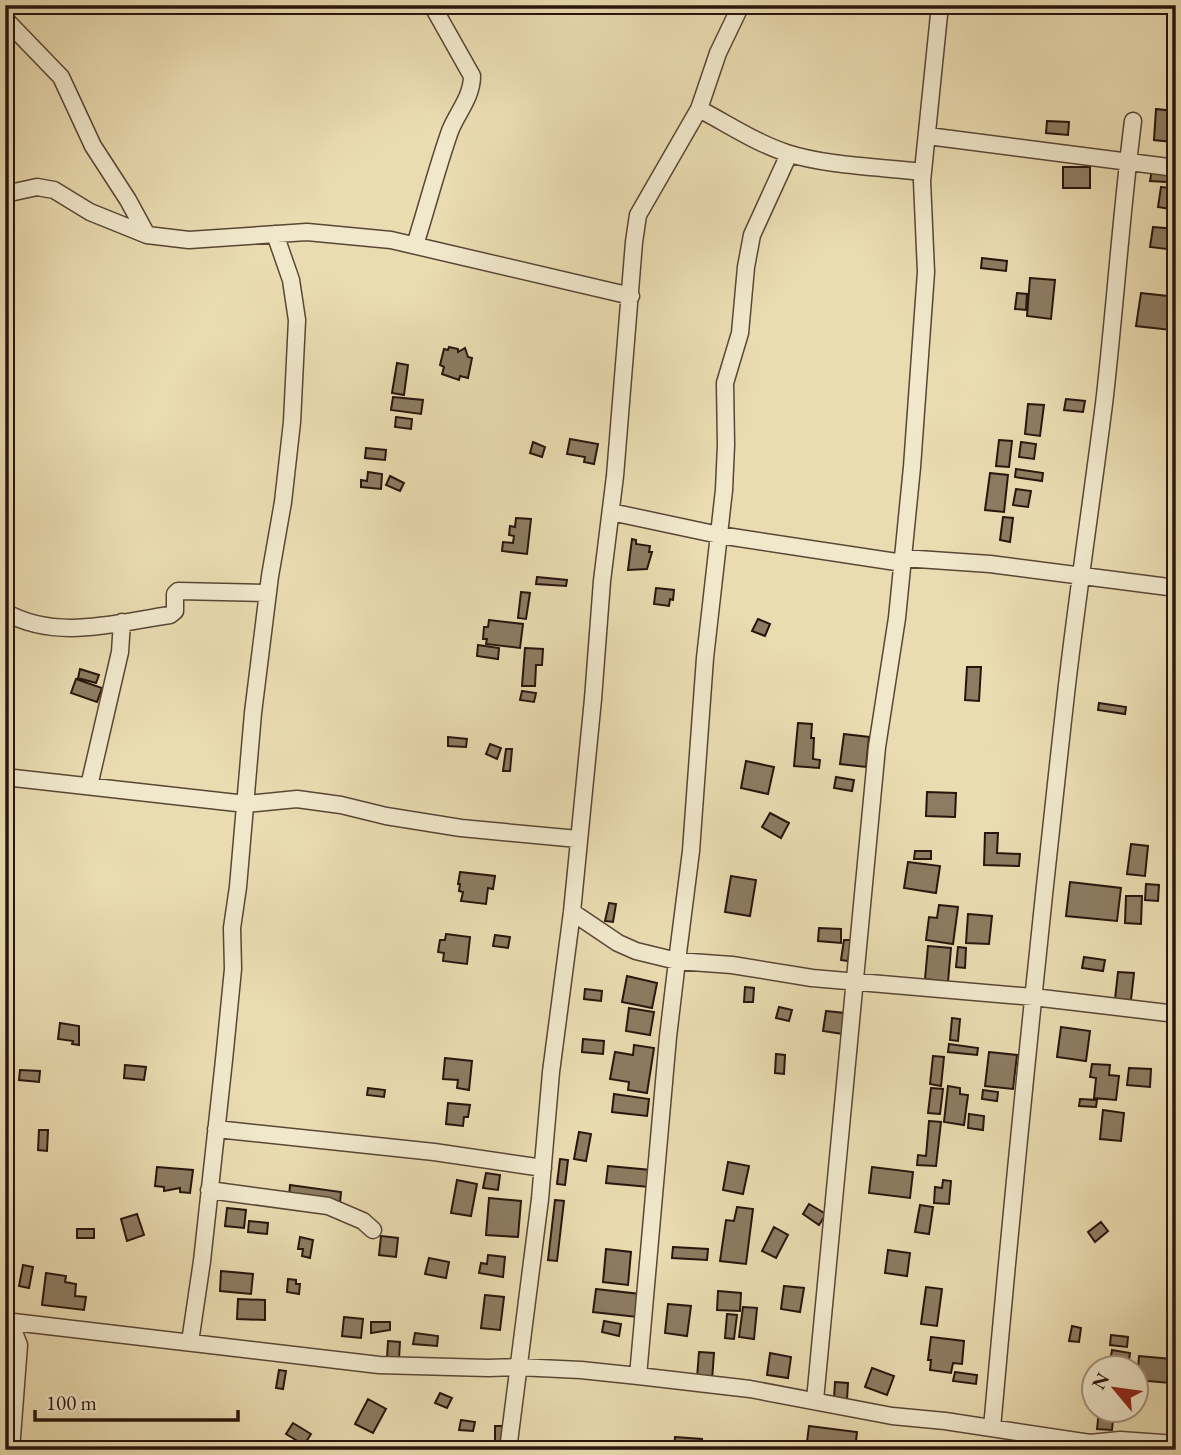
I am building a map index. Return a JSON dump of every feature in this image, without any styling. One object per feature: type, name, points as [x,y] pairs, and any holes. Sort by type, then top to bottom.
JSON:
[{"type":"street","points":[[415,245],[450,131],[472,84],[472,76],[432,5]]},
{"type":"street","points":[[508,1450],[572,912],[638,215],[699,109],[718,53],[741,5]]},
{"type":"street","points":[[815,1400],[877,747],[897,618],[924,327],[926,272],[923,172],[940,5]]},
{"type":"street","points":[[5,19],[61,77],[93,146],[128,200],[147,236]]},
{"type":"street","points":[[699,109],[789,154],[817,160],[923,172]]},
{"type":"street","points":[[992,1428],[1011,1202],[1033,997],[1067,683],[1111,342],[1133,121]]},
{"type":"street","points":[[928,136],[1176,168]]},
{"type":"street","points":[[638,1376],[677,961],[691,851],[705,658],[719,535],[726,445],[724,383],[740,333],[752,235],[789,154]]},
{"type":"street","points":[[5,194],[37,187],[54,190],[90,212],[147,236],[189,240],[326,233],[391,240],[631,296]]},
{"type":"street","points":[[190,1342],[233,970],[232,928],[253,713],[268,593],[284,502],[292,422],[297,320],[293,288],[275,234]]},
{"type":"street","points":[[611,512],[719,535],[903,561],[990,564],[1176,589]]},
{"type":"street","points":[[5,611],[22,621],[66,629],[173,614],[175,594],[178,591],[268,593]]},
{"type":"street","points":[[89,786],[120,652],[122,622]]},
{"type":"street","points":[[5,777],[246,804],[297,799],[460,828],[578,839]]},
{"type":"street","points":[[572,912],[618,943],[636,951],[677,961],[732,965],[812,978],[1033,997],[1176,1014]]},
{"type":"street","points":[[216,1129],[434,1152],[543,1168]]},
{"type":"street","points":[[209,1191],[328,1206],[363,1221],[373,1230]]},
{"type":"street","points":[[7,1322],[379,1365],[518,1367],[638,1376],[750,1389],[892,1416],[992,1428],[1090,1446],[1120,1440],[1176,1442]]},
{"type":"street","points":[[7,1322],[19,1345],[11,1450]]},
{"type":"street","points":[[19,1345],[36,1324]]},
{"type":"building","points":[[1156,109],[1175,111],[1172,142],[1154,140]]},
{"type":"building","points":[[1047,121],[1069,122],[1068,135],[1046,133]]},
{"type":"building","points":[[1063,167],[1090,167],[1090,188],[1063,188]]},
{"type":"building","points":[[1152,169],[1168,170],[1167,182],[1150,181]]},
{"type":"building","points":[[1161,187],[1176,189],[1176,210],[1158,207]]},
{"type":"building","points":[[1153,227],[1176,229],[1175,250],[1150,247]]},
{"type":"building","points":[[982,258],[1007,261],[1006,271],[981,268]]},
{"type":"building","points":[[1030,278],[1055,280],[1051,319],[1027,316]]},
{"type":"building","points":[[1017,293],[1027,294],[1026,310],[1015,309]]},
{"type":"building","points":[[1141,293],[1176,297],[1171,330],[1136,326]]},
{"type":"building","points":[[449,347],[458,349],[458,352],[465,348],[468,357],[472,358],[468,378],[460,376],[459,380],[442,374],[444,367],[440,365],[444,349],[448,350]]},
{"type":"building","points":[[397,363],[408,365],[404,395],[392,393]]},
{"type":"building","points":[[393,397],[423,400],[421,414],[391,410]]},
{"type":"building","points":[[1066,399],[1085,401],[1083,412],[1064,410]]},
{"type":"building","points":[[1028,404],[1044,405],[1040,436],[1025,434]]},
{"type":"building","points":[[396,417],[412,419],[411,429],[395,427]]},
{"type":"building","points":[[570,439],[598,444],[594,464],[584,462],[585,457],[567,454]]},
{"type":"building","points":[[999,440],[1012,441],[1009,467],[996,466]]},
{"type":"building","points":[[533,442],[545,447],[542,457],[530,453]]},
{"type":"building","points":[[1021,442],[1036,444],[1034,459],[1019,457]]},
{"type":"building","points":[[366,448],[386,450],[385,460],[365,458]]},
{"type":"building","points":[[1016,469],[1043,473],[1042,481],[1015,477]]},
{"type":"building","points":[[368,472],[382,474],[381,489],[361,487],[361,480],[367,481]]},
{"type":"building","points":[[990,473],[1008,475],[1004,512],[985,510]]},
{"type":"building","points":[[390,476],[404,483],[400,491],[386,485]]},
{"type":"building","points":[[1016,489],[1031,491],[1028,507],[1013,505]]},
{"type":"building","points":[[1003,517],[1013,518],[1010,542],[1000,540]]},
{"type":"building","points":[[516,518],[531,519],[527,554],[502,551],[503,542],[513,543],[514,536],[509,535],[510,526],[515,527]]},
{"type":"building","points":[[632,539],[636,540],[636,544],[650,546],[649,552],[652,552],[647,569],[628,570]]},
{"type":"building","points":[[537,577],[567,580],[566,586],[536,584]]},
{"type":"building","points":[[656,588],[674,590],[669,606],[654,604]]},
{"type":"building","points":[[521,592],[530,593],[526,619],[518,618]]},
{"type":"building","points":[[758,619],[770,624],[765,636],[752,631]]},
{"type":"building","points":[[489,620],[523,624],[520,648],[486,644],[487,639],[483,639],[484,627],[488,627]]},
{"type":"building","points":[[478,645],[499,648],[498,659],[477,656]]},
{"type":"building","points":[[525,648],[543,649],[542,665],[536,665],[535,686],[522,686]]},
{"type":"building","points":[[967,667],[981,667],[979,701],[965,700]]},
{"type":"building","points":[[80,669],[99,675],[96,683],[78,678]]},
{"type":"building","points":[[76,679],[102,688],[97,702],[71,693]]},
{"type":"building","points":[[522,691],[536,693],[534,702],[520,700]]},
{"type":"building","points":[[1099,703],[1126,707],[1125,714],[1098,710]]},
{"type":"building","points":[[798,723],[812,724],[813,759],[820,760],[819,768],[794,766]]},
{"type":"building","points":[[844,734],[869,737],[866,767],[840,764]]},
{"type":"building","points":[[448,737],[467,739],[466,747],[448,746]]},
{"type":"building","points":[[490,744],[501,748],[497,759],[486,754]]},
{"type":"building","points":[[506,749],[512,749],[510,771],[503,771]]},
{"type":"building","points":[[746,761],[774,767],[768,794],[741,788]]},
{"type":"building","points":[[836,777],[854,780],[852,791],[834,788]]},
{"type":"building","points":[[927,792],[956,793],[955,817],[926,816]]},
{"type":"building","points":[[770,813],[789,823],[781,838],[762,827]]},
{"type":"building","points":[[985,833],[998,833],[997,853],[1020,854],[1019,866],[984,865]]},
{"type":"building","points":[[1131,844],[1148,846],[1145,876],[1127,874]]},
{"type":"building","points":[[915,851],[931,851],[931,859],[914,859]]},
{"type":"building","points":[[908,862],[940,866],[936,893],[904,888]]},
{"type":"building","points":[[460,872],[495,876],[493,889],[488,888],[486,904],[461,901],[463,892],[459,891],[458,884]]},
{"type":"building","points":[[731,876],[756,880],[750,916],[725,912]]},
{"type":"building","points":[[1070,882],[1121,888],[1117,921],[1066,916]]},
{"type":"building","points":[[1146,884],[1159,885],[1158,901],[1145,900]]},
{"type":"building","points":[[1126,896],[1142,896],[1141,924],[1125,923]]},
{"type":"building","points":[[609,903],[616,904],[613,922],[605,921]]},
{"type":"building","points":[[939,905],[958,907],[953,944],[926,940],[929,917],[937,918]]},
{"type":"building","points":[[968,914],[992,916],[989,944],[966,943]]},
{"type":"building","points":[[819,928],[841,929],[841,943],[818,941]]},
{"type":"building","points":[[446,934],[470,937],[467,964],[443,961],[444,953],[438,952],[440,940],[445,940]]},
{"type":"building","points":[[495,935],[510,937],[508,948],[493,946]]},
{"type":"building","points":[[844,940],[851,940],[848,961],[841,960]]},
{"type":"building","points":[[928,946],[951,948],[948,982],[925,979]]},
{"type":"building","points":[[958,947],[966,948],[965,968],[956,967]]},
{"type":"building","points":[[1084,957],[1105,960],[1103,971],[1082,968]]},
{"type":"building","points":[[1118,972],[1134,973],[1131,1000],[1115,999]]},
{"type":"building","points":[[627,976],[657,983],[652,1008],[622,1002]]},
{"type":"building","points":[[745,987],[754,988],[753,1002],[744,1002]]},
{"type":"building","points":[[585,989],[602,991],[601,1001],[584,999]]},
{"type":"building","points":[[779,1007],[792,1010],[789,1021],[776,1018]]},
{"type":"building","points":[[629,1008],[654,1012],[650,1035],[626,1031]]},
{"type":"building","points":[[826,1011],[845,1013],[843,1034],[823,1031]]},
{"type":"building","points":[[952,1018],[960,1019],[958,1041],[950,1040]]},
{"type":"building","points":[[60,1023],[79,1026],[79,1045],[72,1044],[73,1041],[58,1039]]},
{"type":"building","points":[[1061,1027],[1090,1031],[1086,1061],[1057,1057]]},
{"type":"building","points":[[583,1039],[604,1041],[603,1054],[582,1052]]},
{"type":"building","points":[[949,1044],[978,1048],[977,1055],[948,1052]]},
{"type":"building","points":[[634,1045],[654,1048],[647,1093],[628,1090],[629,1082],[610,1079],[615,1052],[633,1055]]},
{"type":"building","points":[[989,1052],[1017,1055],[1013,1089],[985,1086]]},
{"type":"building","points":[[776,1054],[785,1055],[784,1074],[775,1073]]},
{"type":"building","points":[[933,1056],[944,1057],[941,1086],[930,1084]]},
{"type":"building","points":[[445,1058],[472,1061],[469,1090],[457,1088],[458,1080],[443,1079]]},
{"type":"building","points":[[1092,1064],[1110,1065],[1109,1075],[1119,1076],[1116,1100],[1094,1098],[1096,1078],[1090,1077]]},
{"type":"building","points":[[125,1065],[146,1067],[144,1080],[124,1078]]},
{"type":"building","points":[[1129,1068],[1151,1069],[1150,1087],[1127,1085]]},
{"type":"building","points":[[20,1070],[40,1071],[39,1082],[19,1080]]},
{"type":"building","points":[[948,1086],[960,1088],[960,1094],[968,1095],[964,1125],[944,1122]]},
{"type":"building","points":[[368,1088],[385,1090],[384,1097],[367,1095]]},
{"type":"building","points":[[931,1088],[943,1089],[940,1114],[928,1113]]},
{"type":"building","points":[[983,1090],[998,1092],[997,1101],[982,1099]]},
{"type":"building","points":[[614,1094],[649,1099],[647,1116],[612,1112]]},
{"type":"building","points":[[1080,1099],[1097,1100],[1096,1107],[1079,1106]]},
{"type":"building","points":[[448,1103],[470,1105],[463,1126],[446,1124]]},
{"type":"building","points":[[1103,1110],[1124,1113],[1121,1141],[1100,1139]]},
{"type":"building","points":[[969,1114],[984,1116],[983,1130],[968,1128]]},
{"type":"building","points":[[929,1121],[941,1122],[936,1166],[917,1165],[918,1155],[926,1156]]},
{"type":"building","points":[[39,1130],[48,1130],[47,1151],[38,1150]]},
{"type":"building","points":[[579,1132],[591,1134],[586,1161],[574,1159]]},
{"type":"building","points":[[560,1159],[568,1160],[565,1185],[557,1184]]},
{"type":"building","points":[[728,1162],[749,1166],[743,1194],[723,1190]]},
{"type":"building","points":[[608,1166],[651,1170],[649,1187],[606,1183]]},
{"type":"building","points":[[157,1167],[193,1170],[190,1193],[180,1192],[180,1188],[164,1191],[164,1187],[155,1186]]},
{"type":"building","points":[[872,1167],[913,1172],[910,1198],[869,1193]]},
{"type":"building","points":[[486,1173],[500,1175],[498,1190],[483,1188]]},
{"type":"building","points":[[457,1180],[477,1184],[471,1216],[451,1213]]},
{"type":"building","points":[[943,1180],[951,1181],[949,1204],[934,1203],[935,1187],[942,1188]]},
{"type":"building","points":[[290,1185],[341,1192],[340,1203],[289,1197]]},
{"type":"building","points":[[489,1198],[521,1201],[518,1237],[486,1235]]},
{"type":"building","points":[[555,1200],[564,1201],[557,1261],[548,1260]]},
{"type":"building","points":[[809,1204],[826,1214],[819,1225],[803,1214]]},
{"type":"building","points":[[920,1205],[933,1207],[929,1234],[915,1232]]},
{"type":"building","points":[[737,1207],[753,1209],[746,1264],[720,1261],[726,1220],[734,1221]]},
{"type":"building","points":[[227,1208],[246,1210],[244,1228],[225,1226]]},
{"type":"building","points":[[137,1214],[144,1235],[127,1241],[121,1219]]},
{"type":"building","points":[[249,1221],[268,1223],[267,1234],[248,1232]]},
{"type":"building","points":[[1101,1222],[1108,1231],[1095,1242],[1088,1232]]},
{"type":"building","points":[[774,1227],[788,1235],[776,1258],[762,1251]]},
{"type":"building","points":[[77,1229],[94,1229],[94,1238],[77,1238]]},
{"type":"building","points":[[381,1236],[398,1238],[396,1257],[379,1255]]},
{"type":"building","points":[[300,1237],[313,1240],[310,1258],[302,1256],[303,1249],[298,1249]]},
{"type":"building","points":[[673,1247],[708,1249],[707,1260],[672,1258]]},
{"type":"building","points":[[606,1249],[631,1252],[628,1285],[603,1282]]},
{"type":"building","points":[[888,1250],[910,1253],[907,1276],[885,1273]]},
{"type":"building","points":[[488,1255],[505,1257],[503,1277],[479,1273],[481,1263],[487,1264]]},
{"type":"building","points":[[429,1258],[449,1262],[446,1278],[425,1274]]},
{"type":"building","points":[[23,1265],[33,1267],[29,1288],[19,1286]]},
{"type":"building","points":[[221,1271],[253,1274],[251,1294],[220,1291]]},
{"type":"building","points":[[46,1273],[66,1276],[65,1282],[76,1284],[75,1296],[86,1297],[84,1310],[42,1305]]},
{"type":"building","points":[[288,1279],[296,1280],[296,1284],[300,1284],[299,1294],[287,1292]]},
{"type":"building","points":[[784,1286],[804,1288],[800,1312],[781,1309]]},
{"type":"building","points":[[926,1287],[942,1289],[937,1326],[921,1324]]},
{"type":"building","points":[[596,1289],[640,1294],[637,1317],[593,1312]]},
{"type":"building","points":[[718,1291],[741,1293],[740,1311],[717,1310]]},
{"type":"building","points":[[485,1295],[504,1297],[500,1330],[481,1328]]},
{"type":"building","points":[[238,1299],[265,1300],[265,1320],[237,1319]]},
{"type":"building","points":[[668,1304],[691,1306],[687,1336],[665,1333]]},
{"type":"building","points":[[743,1307],[757,1308],[754,1339],[739,1337]]},
{"type":"building","points":[[727,1314],[737,1315],[734,1339],[725,1338]]},
{"type":"building","points":[[344,1317],[363,1319],[361,1338],[342,1336]]},
{"type":"building","points":[[604,1321],[621,1324],[619,1336],[602,1332]]},
{"type":"building","points":[[371,1322],[390,1322],[390,1330],[371,1333]]},
{"type":"building","points":[[1072,1326],[1081,1328],[1079,1342],[1069,1341]]},
{"type":"building","points":[[415,1333],[438,1336],[437,1346],[413,1344]]},
{"type":"building","points":[[1111,1335],[1128,1337],[1127,1347],[1110,1345]]},
{"type":"building","points":[[931,1337],[964,1341],[962,1364],[953,1363],[951,1373],[930,1370],[931,1360],[928,1360]]},
{"type":"building","points":[[388,1341],[400,1342],[399,1359],[387,1358]]},
{"type":"building","points":[[1112,1350],[1130,1353],[1130,1354],[1111,1354]]},
{"type":"building","points":[[699,1352],[714,1353],[712,1380],[697,1378]]},
{"type":"building","points":[[770,1353],[791,1357],[788,1378],[767,1375]]},
{"type":"building","points":[[1150,1357],[1171,1359],[1170,1383],[1150,1381]]},
{"type":"building","points":[[872,1368],[894,1376],[887,1395],[865,1387]]},
{"type":"building","points":[[279,1370],[286,1371],[283,1389],[276,1388]]},
{"type":"building","points":[[955,1372],[977,1375],[976,1384],[953,1381]]},
{"type":"building","points":[[835,1382],[848,1383],[847,1400],[834,1399]]},
{"type":"building","points":[[440,1393],[452,1398],[447,1408],[435,1403]]},
{"type":"building","points":[[368,1399],[386,1409],[373,1433],[355,1424]]},
{"type":"building","points":[[461,1420],[475,1422],[473,1431],[459,1430]]},
{"type":"building","points":[[293,1423],[311,1434],[304,1445],[286,1434]]},
{"type":"building","points":[[1098,1424],[1113,1424],[1112,1430],[1097,1429]]},
{"type":"building","points":[[495,1426],[503,1426],[503,1448],[495,1448]]},
{"type":"building","points":[[809,1426],[857,1432],[855,1450],[806,1450]]},
{"type":"building","points":[[675,1437],[702,1439],[701,1450],[674,1450]]}]
